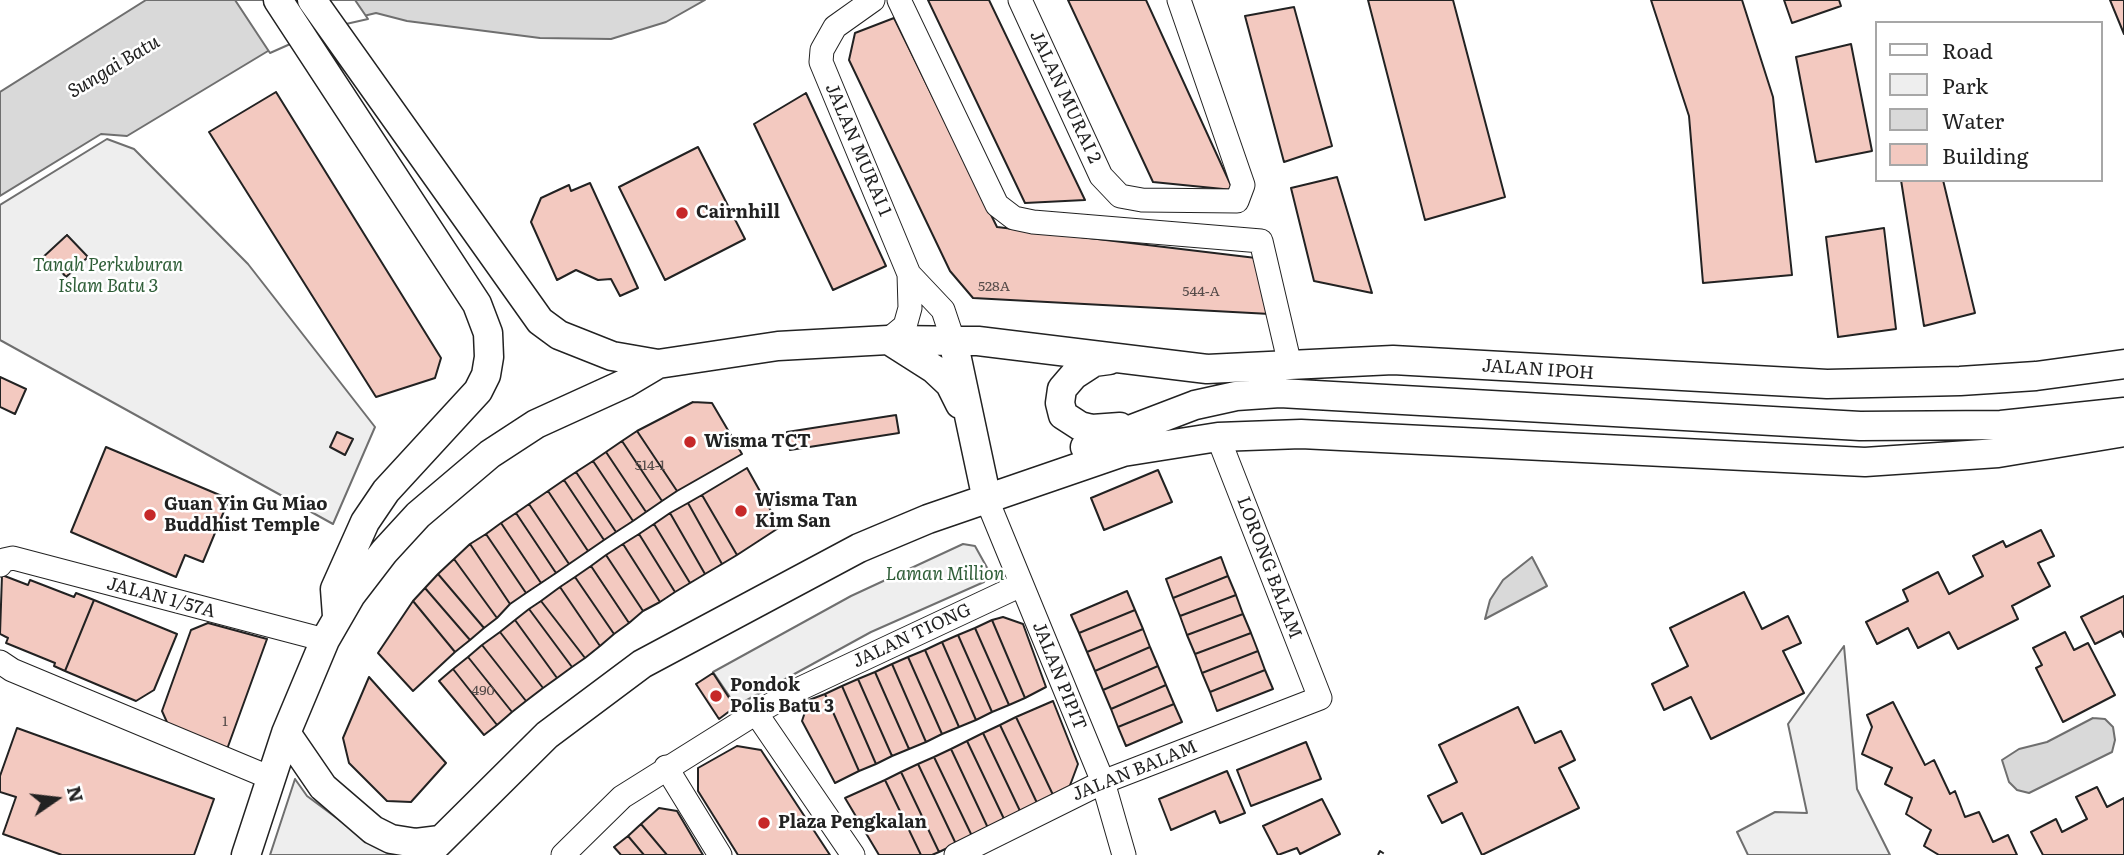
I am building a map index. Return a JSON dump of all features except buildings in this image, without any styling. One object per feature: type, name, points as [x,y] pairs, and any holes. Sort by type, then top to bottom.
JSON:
[{"type":"main road","points":[[259,0],[390,168]]},
{"type":"main road","points":[[278,0],[477,304],[488,333],[486,375],[478,391],[386,491],[365,522],[335,589],[331,629]]},
{"type":"main road","points":[[312,0],[540,321],[559,335],[612,356],[658,364]]},
{"type":"main road","points":[[332,0],[441,182]]},
{"type":"main road","points":[[888,340],[934,369],[950,384],[968,417]]},
{"type":"main road","name":"JALAN IPOH","points":[[658,364],[778,346],[888,340],[953,340],[1207,369],[1393,360],[1571,373],[1879,384],[2036,376],[2124,364]]},
{"type":"main road","points":[[953,340],[987,500]]},
{"type":"main road","points":[[1118,359],[1094,362],[1074,375],[1062,388],[1060,403],[1063,415],[1080,426],[1092,429],[1140,425]]},
{"type":"main road","points":[[246,855],[286,733],[331,629],[384,552],[418,515],[490,454],[536,424],[626,383],[658,364]]},
{"type":"main road","name":"JALAN IPOH","points":[[987,500],[1082,449],[1195,405],[1236,396],[1280,393],[1860,426],[2001,425],[2124,412]]},
{"type":"main road","points":[[286,733],[323,787],[373,830],[391,839],[435,850],[547,735],[642,664],[823,564],[929,519],[1123,452],[1218,437],[1301,434],[1865,462],[1998,453],[2124,432]]},
{"type":"street","name":"JALAN MURAI 1","points":[[873,0],[835,27],[822,50],[821,62],[909,274],[943,310],[953,340]]},
{"type":"street","points":[[899,0],[997,205],[1014,218],[1033,222],[1261,241],[1290,365]]},
{"type":"street","name":"JALAN MURAI 2","points":[[1020,0],[1101,176],[1121,197],[1142,200],[1237,201],[1243,185],[1179,0]]},
{"type":"street","name":"JALAN MURAI 1","points":[[888,340],[905,326],[910,308],[909,274]]},
{"type":"street","name":"LORONG BALAM","points":[[1218,437],[1320,698]]},
{"type":"street","name":"JALAN PIPIT","points":[[987,500],[1103,782],[1124,855]]},
{"type":"street","name":"JALAN 1/57A","points":[[0,565],[4,560],[13,558],[331,629]]},
{"type":"street","name":"JALAN TIONG","points":[[563,855],[622,797],[756,713],[793,692],[1021,585]]},
{"type":"street","points":[[0,662],[12,670],[271,778]]},
{"type":"street","name":"JALAN BALAM","points":[[956,855],[1103,782],[1320,698]]},
{"type":"street","points":[[756,713],[853,855]]},
{"type":"street","points":[[666,767],[720,855]]},
{"type":"green space","name":"Tanah Perkuburan Islam Batu 3","points":[[107,139],[134,149],[248,264],[375,427],[333,524],[0,340],[0,205]]},
{"type":"green space","name":"Laman Million","points":[[963,544],[975,546],[990,573],[984,582],[871,632],[736,706],[713,672],[851,596]]},
{"type":"green space","points":[[1844,646],[1857,789],[1890,855],[1748,855],[1737,832],[1775,812],[1807,813],[1788,724]]},
{"type":"green space","points":[[295,779],[307,796],[369,842],[397,855],[270,855]]},
{"type":"water","name":"Sungai Batu","points":[[146,0],[705,0],[666,22],[611,39],[540,38],[407,21],[376,13],[322,26],[268,51],[127,136],[101,134],[0,196],[0,92]]},
{"type":"water","points":[[1532,557],[1547,586],[1485,619],[1490,600],[1503,580]]},
{"type":"water","points":[[2093,718],[2105,719],[2113,727],[2115,740],[2112,752],[2029,793],[2017,790],[2009,782],[2002,760],[2019,749],[2047,742]]},
{"type":"pier","points":[[235,0],[355,0],[368,19],[324,29],[270,53]]},
{"type":"fence","points":[[1378,855],[1380,851],[1386,855]]},
{"type":"place","name":"Cairnhill","points":[[682,213]]},
{"type":"place","name":"Wisma TCT","points":[[690,442]]},
{"type":"place","name":"Wisma Tan Kim San","points":[[741,511]]},
{"type":"place","name":"Guan Yin Gu Miao Buddhist Temple","points":[[150,515]]},
{"type":"place","name":"Pondok Polis Batu 3","points":[[716,696]]},
{"type":"place","name":"Plaza Pengkalan","points":[[764,823]]}]
